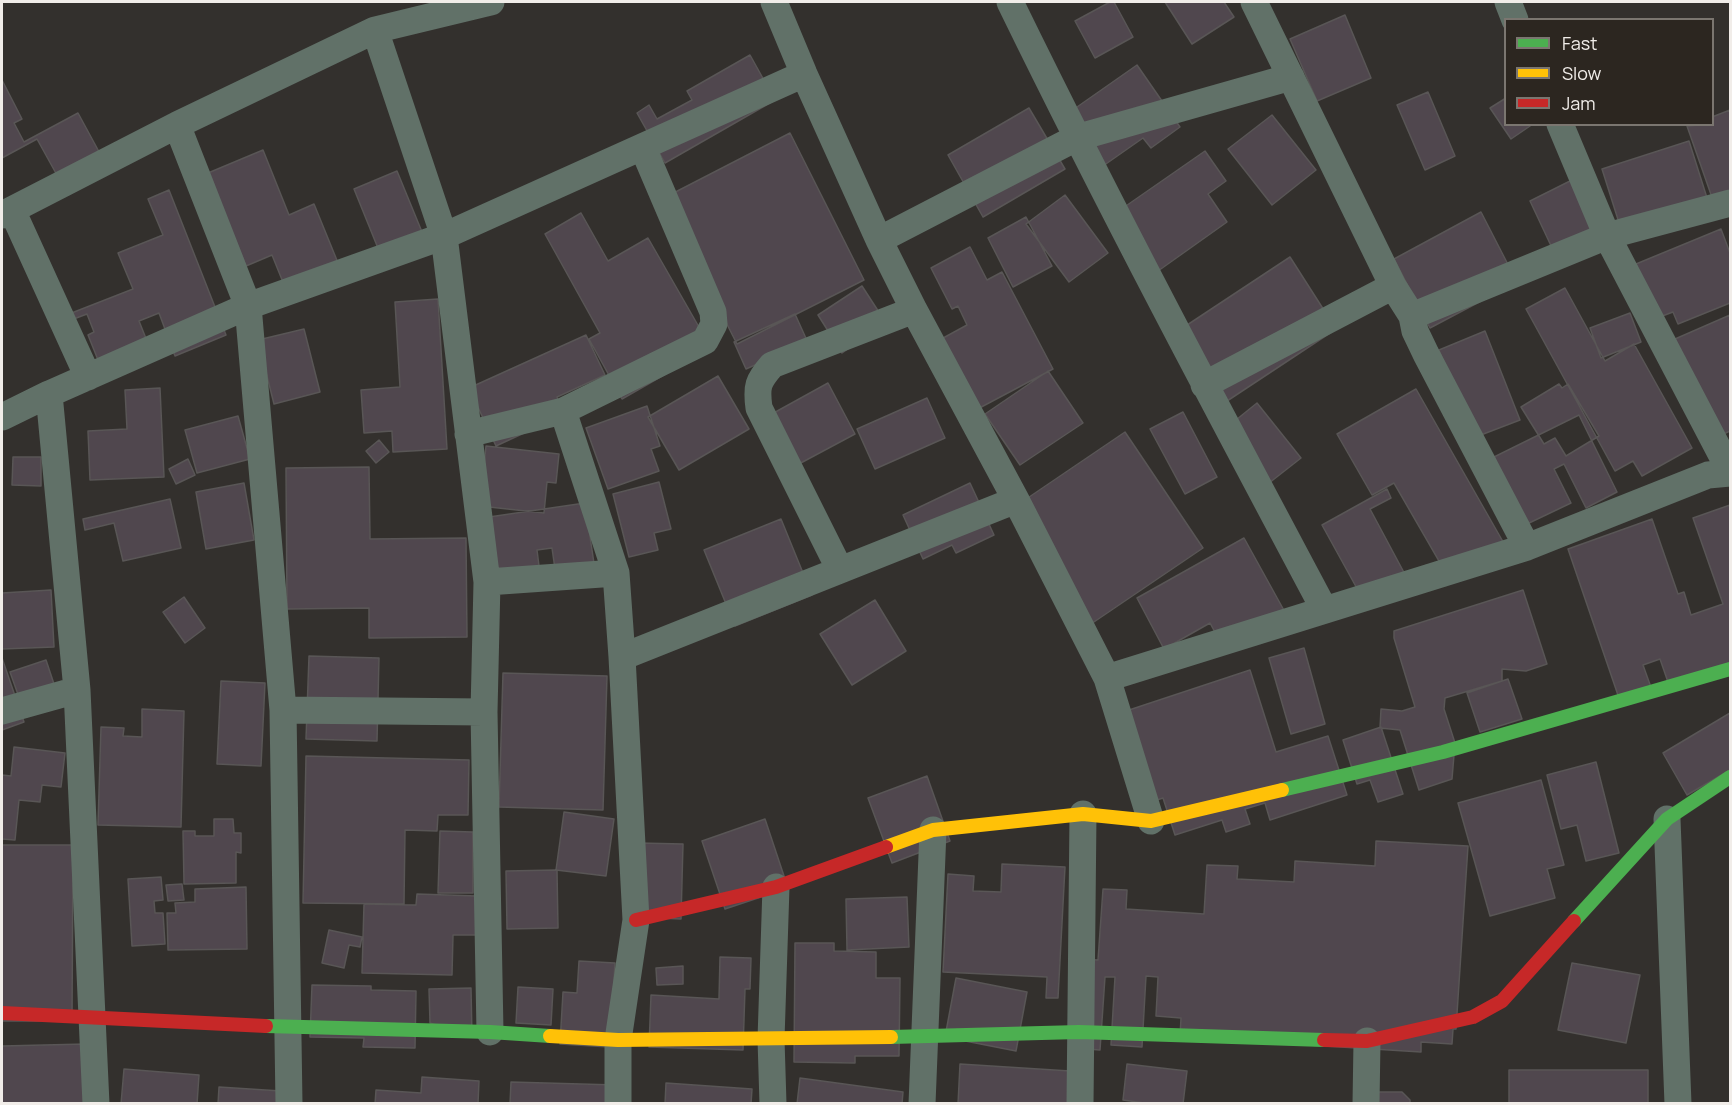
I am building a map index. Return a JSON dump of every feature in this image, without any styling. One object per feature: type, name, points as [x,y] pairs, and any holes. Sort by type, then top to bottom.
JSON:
[{"type":"street","points":[[88,376],[7,212],[177,125],[375,30],[491,2]]},
{"type":"street","points":[[774,2],[879,240],[1107,678],[1151,821]]},
{"type":"street","points":[[1010,2],[1076,138],[1204,385],[1324,609]]},
{"type":"street","points":[[1254,2],[1393,286],[1412,316],[1415,331],[1422,346],[1527,547]]},
{"type":"street","points":[[1508,2],[1514,18]]},
{"type":"street","points":[[375,30],[444,237],[487,582],[484,712],[490,1032]]},
{"type":"street","points":[[2,417],[88,376],[248,306],[444,237],[804,74]]},
{"type":"street","points":[[879,240],[1076,138],[1291,77]]},
{"type":"street","points":[[177,125],[248,306],[283,710],[289,1104]]},
{"type":"street","points":[[1107,678],[1527,547],[1708,475],[1731,472],[1607,236],[1561,126]]},
{"type":"street","points":[[468,434],[562,411],[705,341],[714,324],[713,312],[643,148]]},
{"type":"street","points":[[1412,316],[1607,236],[1731,203]]},
{"type":"street","points":[[1204,385],[1393,286]]},
{"type":"street","points":[[840,570],[759,408],[756,391],[761,378],[772,365],[914,310]]},
{"type":"street","points":[[49,394],[77,690],[96,1104]]},
{"type":"street","points":[[562,411],[616,573],[636,920],[618,1040],[618,1104]]},
{"type":"street","points":[[622,657],[1016,500]]},
{"type":"street","points":[[487,582],[616,573]]},
{"type":"street","points":[[636,920],[776,887],[933,830],[1083,814],[1151,821],[1443,752],[1731,669]]},
{"type":"street","points":[[2,711],[77,690]]},
{"type":"street","points":[[283,710],[484,712]]},
{"type":"street","points":[[2,1013],[289,1027],[490,1032],[618,1040],[924,1037],[1079,1032],[1367,1041],[1473,1017],[1502,1001],[1667,819],[1731,777]]},
{"type":"street","points":[[1080,1104],[1083,814]]},
{"type":"street","points":[[1667,819],[1678,1104]]},
{"type":"street","points":[[922,1104],[933,830]]},
{"type":"street","points":[[773,1104],[771,1039],[776,887]]},
{"type":"street","points":[[1366,1104],[1367,1041]]},
{"type":"building","points":[[1114,2],[1133,37],[1095,58],[1075,21]]},
{"type":"building","points":[[1165,2],[1224,2],[1234,17],[1192,44]]},
{"type":"building","points":[[1345,15],[1371,78],[1317,101],[1290,39]]},
{"type":"building","points":[[750,55],[775,100],[665,163],[637,113],[649,105],[657,119],[692,100],[687,91]]},
{"type":"building","points":[[1137,65],[1180,127],[1151,148],[1143,138],[1103,166],[1067,114]]},
{"type":"building","points":[[2,80],[22,119],[14,123],[24,142],[78,113],[110,172],[68,195],[37,139],[2,158]]},
{"type":"building","points":[[1428,92],[1455,156],[1425,170],[1397,105]]},
{"type":"building","points":[[1504,99],[1504,126],[1530,126],[1511,139],[1490,108]]},
{"type":"building","points":[[1029,108],[1065,169],[983,217],[948,155]]},
{"type":"building","points":[[1730,110],[1730,201],[1715,206],[1687,126],[1714,126],[1714,116]]},
{"type":"building","points":[[1272,115],[1316,170],[1272,205],[1228,149]]},
{"type":"building","points":[[790,133],[864,280],[737,344],[675,222],[656,202]]},
{"type":"building","points":[[1689,141],[1708,201],[1621,229],[1602,169]]},
{"type":"building","points":[[263,150],[289,215],[314,204],[345,280],[291,302],[272,255],[246,266],[208,173]]},
{"type":"building","points":[[1205,151],[1226,181],[1208,194],[1227,222],[1151,276],[1110,217]]},
{"type":"building","points":[[397,171],[429,249],[386,268],[354,189]]},
{"type":"building","points":[[1576,178],[1608,244],[1561,267],[1530,201]]},
{"type":"building","points":[[169,190],[226,335],[175,356],[159,313],[139,321],[153,356],[104,375],[88,335],[94,332],[87,314],[71,320],[69,314],[133,289],[118,253],[163,235],[148,199]]},
{"type":"building","points":[[1065,195],[1108,253],[1069,282],[1026,224]]},
{"type":"building","points":[[1481,212],[1517,282],[1430,328],[1394,259]]},
{"type":"building","points":[[581,213],[608,261],[648,238],[711,348],[622,399],[589,339],[600,333],[545,234]]},
{"type":"building","points":[[1026,217],[1052,266],[1013,287],[988,238]]},
{"type":"building","points":[[1721,229],[1730,253],[1730,303],[1678,324],[1673,312],[1657,318],[1636,264]]},
{"type":"building","points":[[970,247],[987,280],[1002,272],[1053,369],[970,413],[934,343],[967,325],[958,306],[952,309],[931,268]]},
{"type":"building","points":[[1290,257],[1336,329],[1218,407],[1172,335]]},
{"type":"building","points":[[862,286],[886,323],[842,353],[818,315]]},
{"type":"building","points":[[1565,288],[1605,361],[1634,344],[1692,448],[1642,476],[1633,461],[1615,471],[1526,309]]},
{"type":"building","points":[[438,299],[447,449],[393,452],[392,431],[364,433],[361,390],[400,387],[395,302]]},
{"type":"building","points":[[1630,313],[1641,342],[1601,358],[1590,328]]},
{"type":"building","points":[[795,314],[814,356],[764,361],[746,369],[734,342]]},
{"type":"building","points":[[1730,315],[1730,431],[1717,437],[1675,339]]},
{"type":"building","points":[[304,329],[320,392],[274,404],[258,340]]},
{"type":"building","points":[[1485,331],[1520,420],[1473,438],[1439,350]]},
{"type":"building","points":[[586,335],[605,375],[557,397],[565,414],[496,446],[469,388]]},
{"type":"building","points":[[1048,371],[1083,423],[1020,465],[985,414]]},
{"type":"building","points":[[718,376],[749,429],[679,470],[648,417]]},
{"type":"building","points":[[828,383],[855,434],[797,465],[770,415]]},
{"type":"building","points":[[1559,384],[1562,388],[1568,384],[1599,436],[1566,456],[1555,438],[1544,444],[1521,407]]},
{"type":"building","points":[[160,388],[164,477],[90,480],[88,431],[127,429],[125,390]]},
{"type":"building","points":[[1416,389],[1506,547],[1450,580],[1394,483],[1372,495],[1337,434]]},
{"type":"building","points":[[927,398],[945,438],[875,469],[857,429]]},
{"type":"building","points":[[1257,403],[1301,458],[1264,487],[1221,432]]},
{"type":"building","points":[[647,406],[660,446],[651,449],[659,471],[608,489],[586,428]]},
{"type":"building","points":[[1183,412],[1217,477],[1185,494],[1150,429]]},
{"type":"building","points":[[1579,415],[1617,492],[1586,508],[1564,464],[1554,469],[1571,503],[1527,524],[1494,457]]},
{"type":"building","points":[[238,416],[250,459],[197,473],[185,430]]},
{"type":"building","points":[[1125,432],[1203,548],[1088,626],[1010,510]]},
{"type":"building","points":[[379,440],[389,452],[376,463],[366,451]]},
{"type":"building","points":[[486,446],[559,454],[556,483],[547,482],[544,513],[480,506]]},
{"type":"building","points":[[13,457],[41,457],[41,486],[12,485]]},
{"type":"building","points":[[188,459],[195,475],[176,484],[169,469]]},
{"type":"building","points":[[369,467],[370,539],[466,538],[467,637],[369,638],[369,608],[287,609],[286,468]]},
{"type":"building","points":[[659,482],[671,529],[654,533],[658,550],[629,557],[613,494]]},
{"type":"building","points":[[244,483],[254,540],[206,549],[196,492]]},
{"type":"building","points":[[970,483],[994,535],[956,553],[952,545],[923,559],[903,515]]},
{"type":"building","points":[[1387,489],[1391,498],[1370,509],[1408,580],[1365,603],[1322,525]]},
{"type":"building","points":[[170,499],[181,548],[123,561],[114,523],[85,530],[83,519]]},
{"type":"building","points":[[585,503],[595,570],[556,576],[552,548],[537,550],[541,582],[499,588],[489,517]]},
{"type":"building","points":[[1730,505],[1730,663],[1669,685],[1660,659],[1643,665],[1653,693],[1621,704],[1568,549],[1652,519],[1678,594],[1684,592],[1691,615],[1723,604],[1693,518]]},
{"type":"building","points":[[781,519],[812,595],[735,626],[704,550]]},
{"type":"building","points":[[1244,538],[1286,614],[1224,649],[1210,623],[1164,649],[1137,598]]},
{"type":"building","points":[[51,590],[54,647],[2,649],[2,593]]},
{"type":"building","points":[[1523,590],[1547,664],[1526,671],[1502,669],[1502,681],[1445,698],[1444,709],[1455,743],[1452,779],[1419,790],[1400,730],[1380,728],[1381,709],[1402,711],[1415,707],[1394,638],[1394,631]]},
{"type":"building","points":[[184,597],[205,628],[185,643],[163,612]]},
{"type":"building","points":[[875,600],[906,651],[852,685],[820,634]]},
{"type":"building","points":[[1304,648],[1325,724],[1291,734],[1269,658]]},
{"type":"building","points":[[309,656],[379,658],[377,741],[306,739]]},
{"type":"building","points":[[2,658],[24,722],[2,730]]},
{"type":"building","points":[[46,660],[61,705],[26,717],[10,672]]},
{"type":"building","points":[[1250,670],[1276,752],[1328,736],[1347,795],[1270,820],[1265,803],[1245,809],[1250,824],[1226,832],[1222,820],[1175,835],[1163,798],[1154,801],[1126,711]]},
{"type":"building","points":[[503,673],[607,676],[603,810],[499,807]]},
{"type":"building","points":[[1508,679],[1522,719],[1480,732],[1467,693]]},
{"type":"building","points":[[221,681],[265,683],[261,766],[217,764]]},
{"type":"building","points":[[142,709],[184,711],[181,827],[98,825],[101,727],[124,728],[123,736],[142,737]]},
{"type":"building","points":[[1730,713],[1730,770],[1687,795],[1663,753]]},
{"type":"building","points":[[1381,727],[1403,794],[1378,802],[1370,780],[1357,784],[1343,740]]},
{"type":"building","points":[[14,747],[65,753],[61,787],[42,785],[40,802],[19,800],[15,840],[2,839],[2,775],[11,776]]},
{"type":"building","points":[[306,756],[469,760],[468,815],[438,815],[437,831],[405,830],[404,904],[303,903]]},
{"type":"building","points":[[1596,762],[1619,853],[1586,861],[1577,825],[1561,829],[1547,775]]},
{"type":"building","points":[[927,776],[950,841],[892,863],[868,798]]},
{"type":"building","points":[[1541,780],[1564,865],[1547,869],[1555,898],[1490,916],[1458,803]]},
{"type":"building","points":[[564,812],[614,819],[606,876],[556,870]]},
{"type":"building","points":[[214,819],[233,819],[234,833],[241,833],[241,853],[236,852],[236,883],[184,884],[183,831],[195,831],[195,836],[214,836]]},
{"type":"building","points":[[765,819],[788,888],[725,909],[702,841]]},
{"type":"building","points":[[440,831],[473,832],[473,893],[438,893]]},
{"type":"building","points":[[1376,841],[1468,846],[1456,1029],[1453,1029],[1452,1044],[1421,1042],[1421,1052],[1180,1037],[1181,1018],[1156,1016],[1158,977],[1146,976],[1142,1047],[1111,1045],[1115,977],[1105,977],[1100,1050],[1074,1048],[1079,959],[1098,960],[1103,889],[1127,890],[1126,909],[1204,914],[1207,865],[1238,866],[1237,879],[1294,882],[1295,861],[1375,866]]},
{"type":"building","points":[[639,843],[683,844],[681,919],[637,917]]},
{"type":"building","points":[[2,845],[73,845],[72,1021],[2,1021]]},
{"type":"building","points":[[1002,864],[1065,867],[1058,998],[1046,998],[1047,977],[943,972],[948,874],[974,876],[973,891],[1001,892]]},
{"type":"building","points":[[557,870],[558,928],[507,929],[506,871]]},
{"type":"building","points":[[161,877],[163,900],[154,901],[155,913],[163,913],[165,944],[132,946],[128,879]]},
{"type":"building","points":[[182,884],[184,900],[168,901],[166,885]]},
{"type":"building","points":[[246,887],[247,949],[168,950],[167,913],[176,913],[175,903],[195,902],[195,889]]},
{"type":"building","points":[[417,894],[477,896],[476,935],[453,935],[452,975],[362,973],[364,904],[416,905]]},
{"type":"building","points":[[907,897],[909,947],[847,950],[846,899]]},
{"type":"building","points":[[329,930],[362,937],[360,947],[349,945],[344,968],[322,963]]},
{"type":"building","points":[[795,943],[834,943],[834,951],[876,952],[876,978],[900,978],[899,1056],[855,1056],[855,1063],[794,1062]]},
{"type":"building","points":[[720,957],[751,958],[750,989],[745,989],[743,1050],[649,1047],[651,995],[719,999]]},
{"type":"building","points":[[579,961],[615,963],[610,1047],[560,1044],[563,992],[577,993]]},
{"type":"building","points":[[1572,963],[1640,975],[1626,1043],[1558,1030]]},
{"type":"building","points":[[683,966],[683,984],[657,985],[656,968]]},
{"type":"building","points":[[956,978],[1027,992],[1016,1051],[945,1037]]},
{"type":"building","points":[[312,985],[371,986],[371,990],[416,991],[415,1048],[363,1047],[364,1038],[310,1037]]},
{"type":"building","points":[[518,987],[553,989],[551,1025],[516,1023]]},
{"type":"building","points":[[471,988],[472,1036],[430,1023],[429,989]]},
{"type":"building","points":[[86,1044],[87,1104],[2,1104],[2,1046]]},
{"type":"building","points":[[960,1064],[1070,1071],[1068,1104],[958,1104]]},
{"type":"building","points":[[1127,1064],[1187,1071],[1183,1104],[1151,1104],[1123,1100]]},
{"type":"building","points":[[124,1069],[199,1075],[197,1104],[121,1104]]},
{"type":"building","points":[[1509,1070],[1648,1070],[1648,1104],[1448,1104],[1509,1103]]},
{"type":"building","points":[[422,1077],[479,1081],[478,1104],[375,1104],[376,1090],[421,1093]]},
{"type":"building","points":[[800,1078],[903,1092],[902,1104],[797,1104]]},
{"type":"building","points":[[511,1082],[616,1085],[615,1104],[510,1104]]},
{"type":"building","points":[[666,1083],[752,1089],[751,1104],[665,1104]]},
{"type":"building","points":[[219,1087],[281,1091],[280,1104],[218,1104]]},
{"type":"building","points":[[1376,1092],[1402,1092],[1410,1100],[1410,1104],[1364,1104]]},
{"type":"traffic: fast","points":[[1282,790],[1443,752],[1730,669]]},
{"type":"traffic: fast","points":[[1574,921],[1667,819],[1730,777]]},
{"type":"traffic: fast","points":[[266,1026],[490,1032],[550,1036]]},
{"type":"traffic: fast","points":[[891,1037],[1079,1032],[1324,1040]]},
{"type":"traffic: slow","points":[[886,847],[933,830],[1083,814],[1151,821],[1282,790]]},
{"type":"traffic: slow","points":[[550,1036],[618,1040],[891,1037]]},
{"type":"traffic: jam","points":[[636,920],[776,887],[886,847]]},
{"type":"traffic: jam","points":[[1324,1040],[1367,1041],[1473,1017],[1502,1001],[1574,921]]},
{"type":"traffic: jam","points":[[2,1013],[266,1026]]}]
